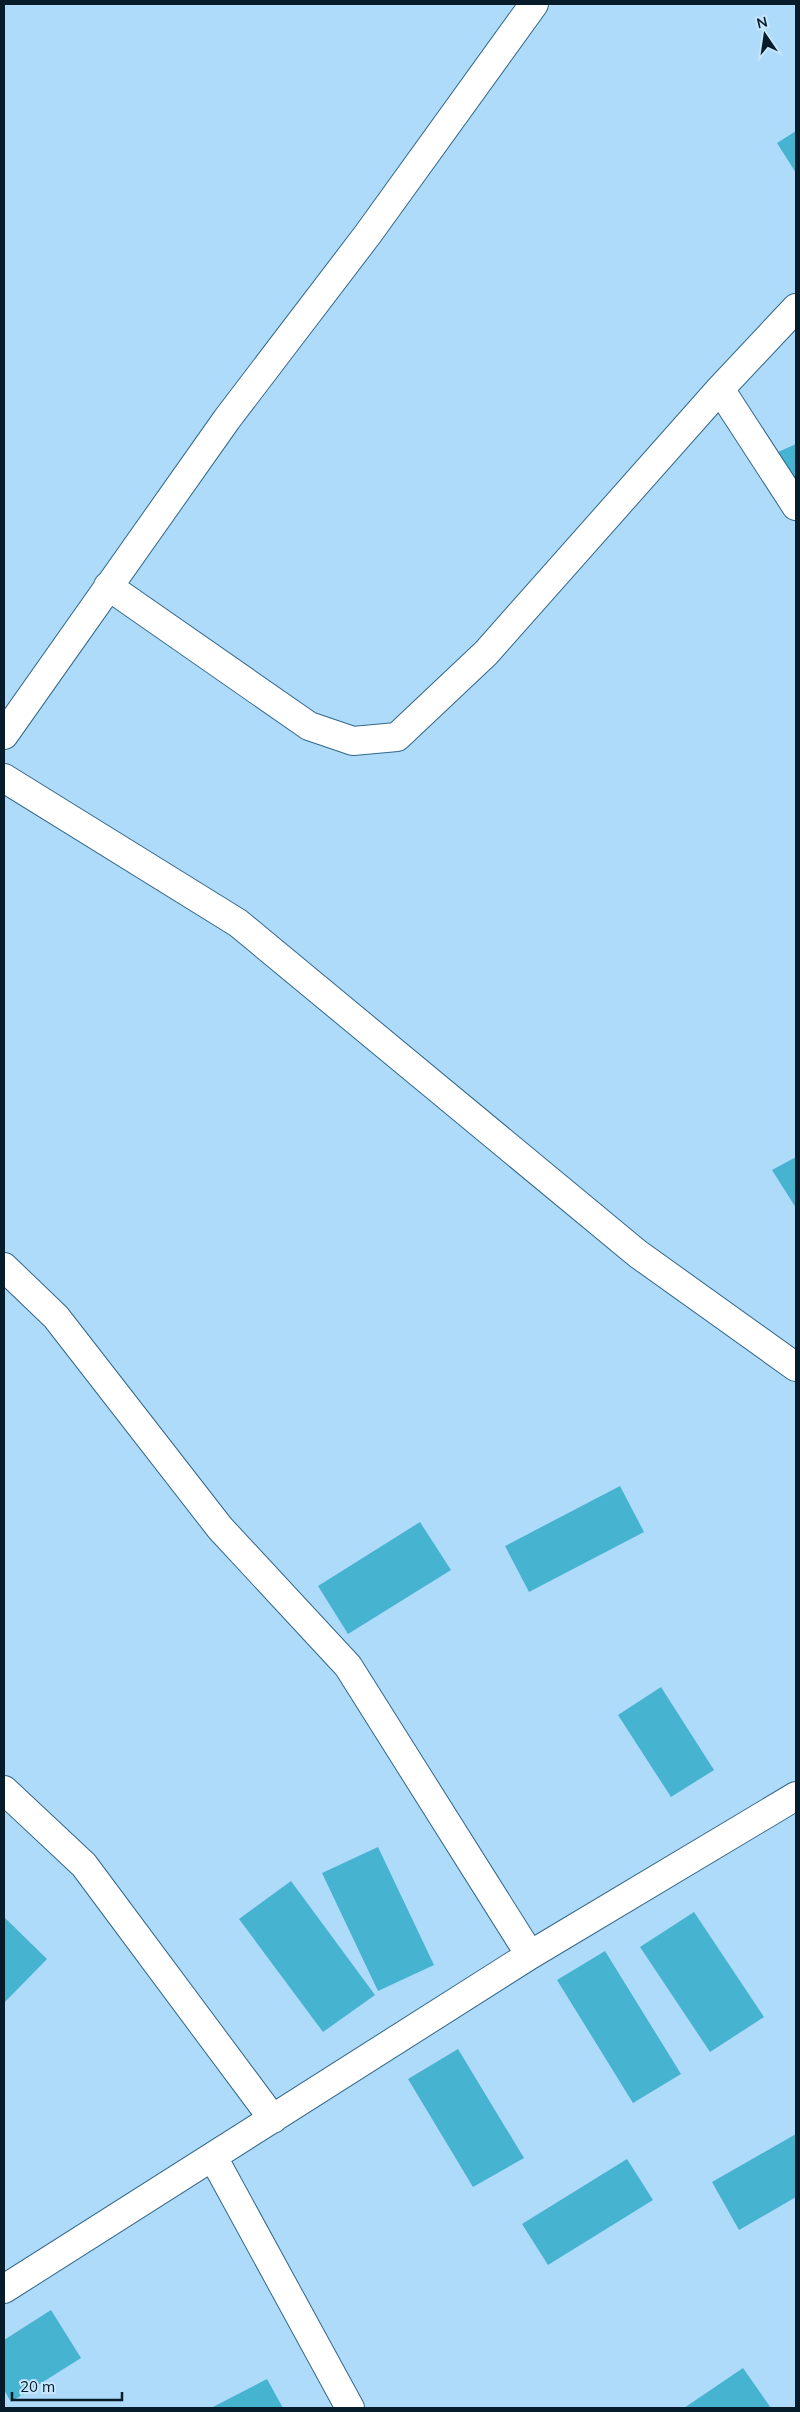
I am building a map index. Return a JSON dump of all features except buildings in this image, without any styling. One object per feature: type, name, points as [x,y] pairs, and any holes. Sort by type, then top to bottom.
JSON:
[{"type":"street","points":[[4,735],[227,419],[368,234],[534,4]]},
{"type":"street","points":[[108,586],[309,726],[353,741],[397,737],[486,653],[720,389],[796,308]]},
{"type":"street","points":[[720,389],[796,506]]},
{"type":"street","points":[[4,778],[238,922],[638,1254],[796,1367]]},
{"type":"street","points":[[4,1267],[56,1317],[220,1528],[348,1666],[530,1956]]},
{"type":"street","points":[[4,1790],[84,1866],[273,2119]]},
{"type":"street","points":[[4,2289],[530,1956],[796,1796]]},
{"type":"street","points":[[213,2157],[350,2408]]}]
